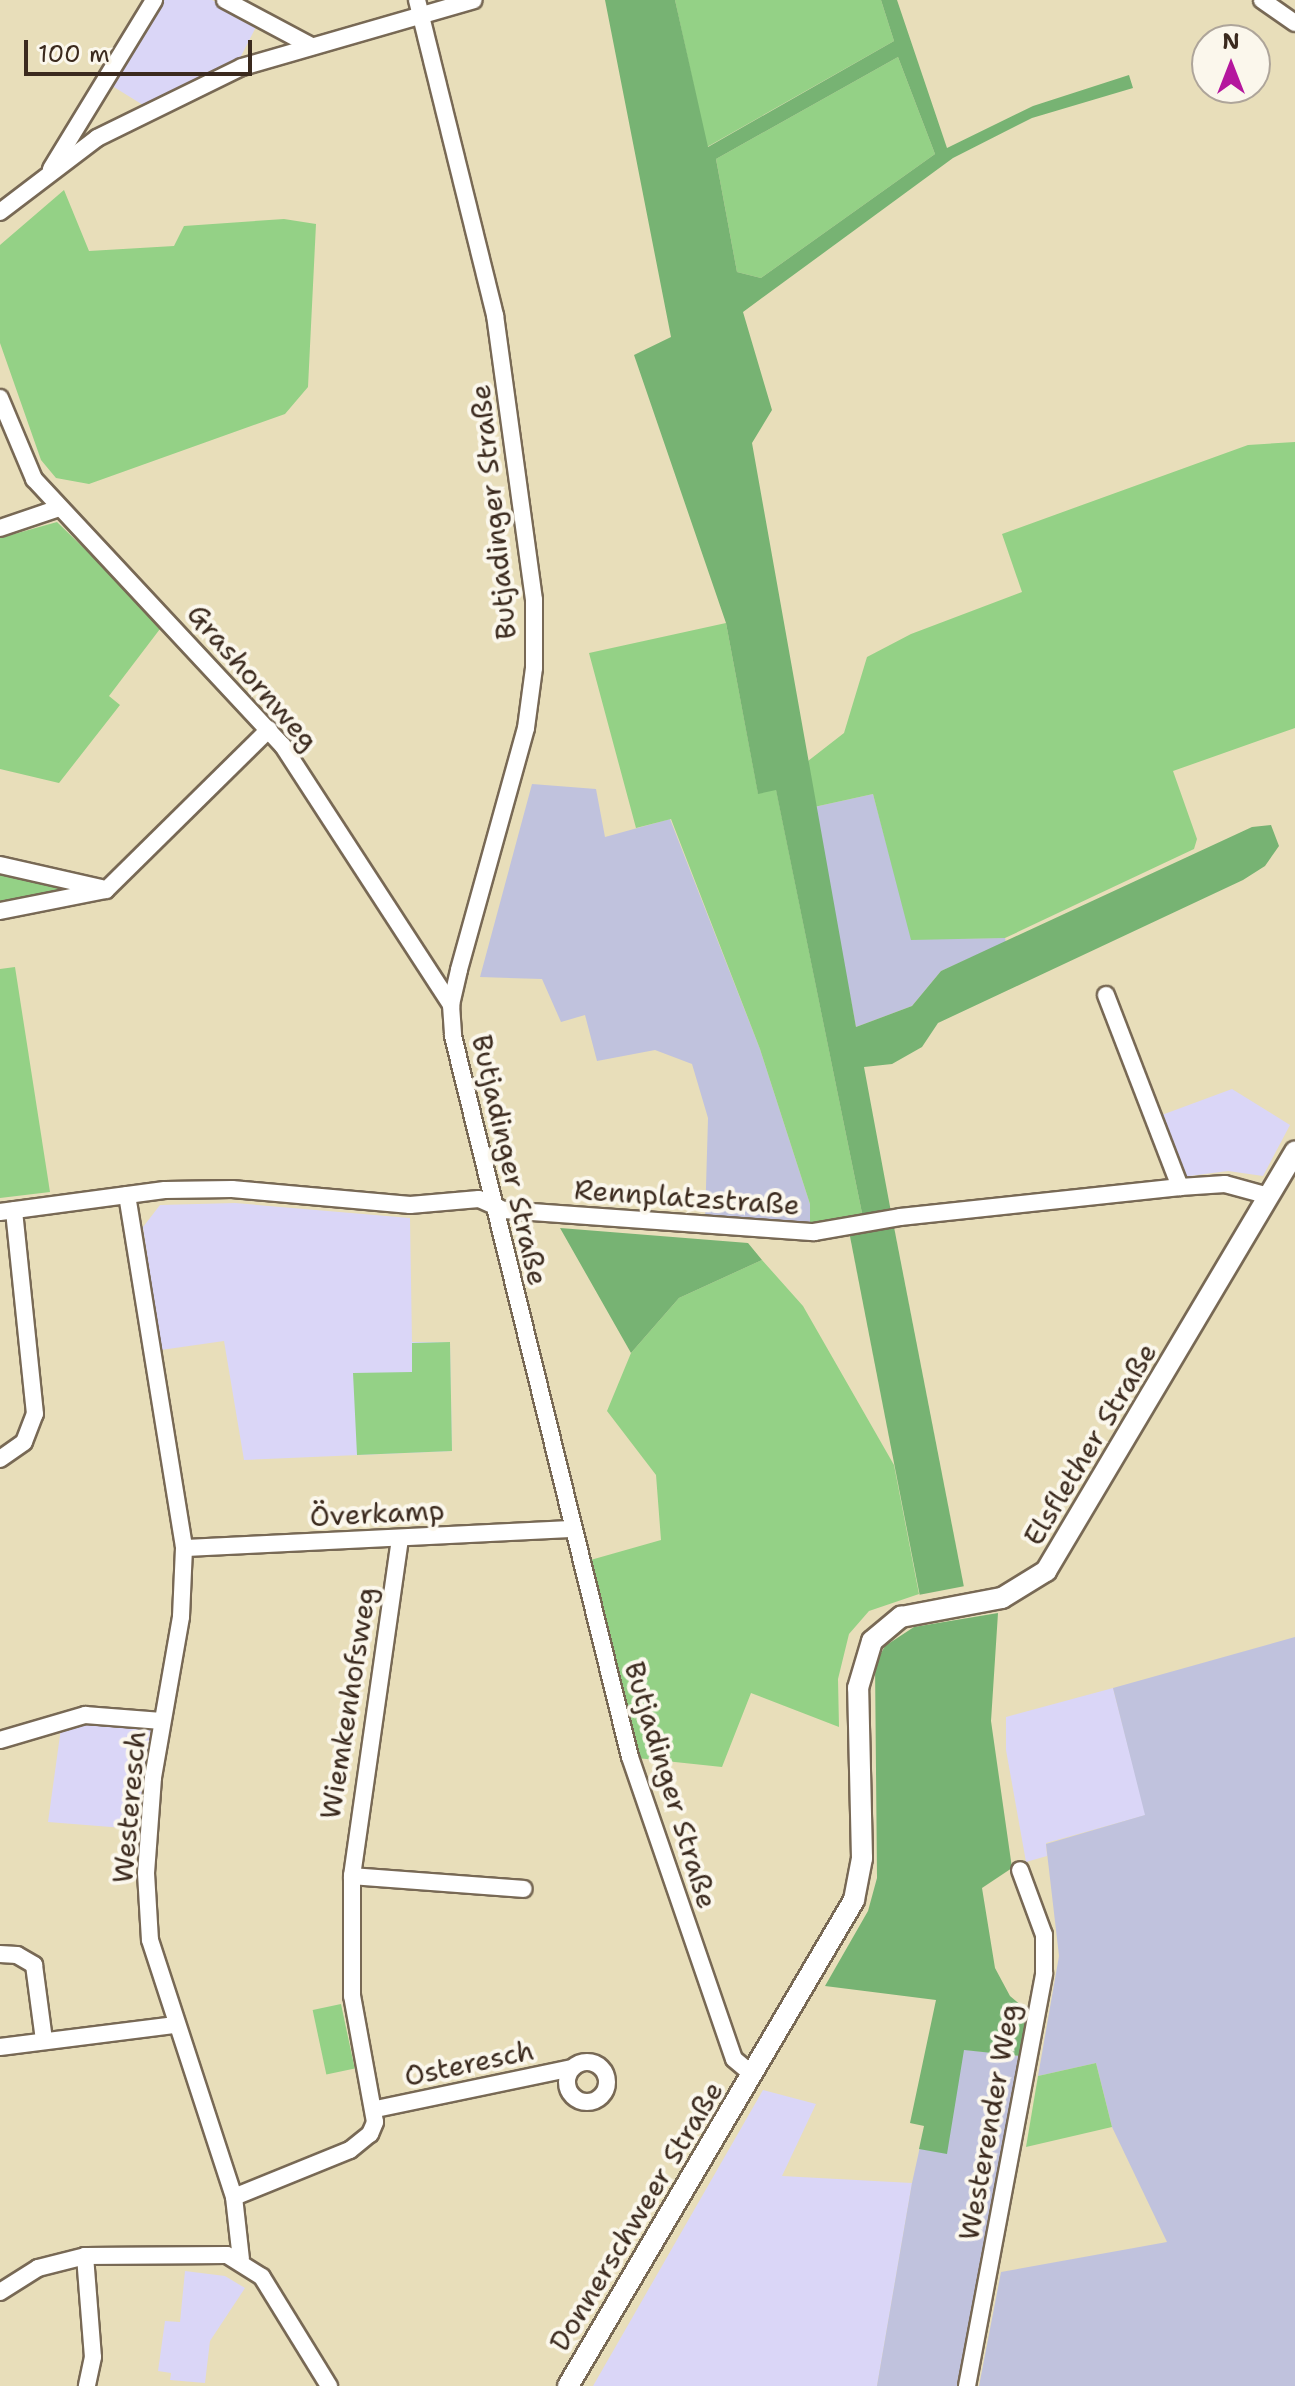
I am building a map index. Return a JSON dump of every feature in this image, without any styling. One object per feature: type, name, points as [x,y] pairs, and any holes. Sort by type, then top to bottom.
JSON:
[{"type":"main road","name":"Elsflether Straße","points":[[752,2074],[854,1900],[862,1858],[858,1688],[867,1650],[877,1633],[901,1617],[1002,1598],[1046,1571],[1269,1196],[1288,1176],[1295,1151]]},
{"type":"main road","name":"Donnerschweer Straße","points":[[568,2386],[752,2074]]},
{"type":"street","points":[[51,169],[154,0]]},
{"type":"street","points":[[225,0],[311,46]]},
{"type":"street","points":[[0,212],[51,169],[146,110],[242,67],[418,7],[474,0]]},
{"type":"street","points":[[1262,0],[1295,23]]},
{"type":"street","name":"Butjadinger Straße","points":[[418,7],[495,315],[534,600],[534,668],[526,728],[451,1005],[458,1067],[630,1757],[734,2059],[752,2074]]},
{"type":"street","name":"Grashornweg","points":[[0,398],[34,479],[269,729],[319,797],[451,1005]]},
{"type":"street","points":[[0,528],[59,508]]},
{"type":"street","points":[[0,911],[106,890],[269,729]]},
{"type":"street","points":[[0,865],[106,890]]},
{"type":"street","points":[[1106,995],[1180,1187]]},
{"type":"street","name":"Rennplatzstraße","points":[[7,1211],[127,1195],[232,1189],[410,1205],[479,1199],[492,1205],[767,1233],[846,1227],[896,1218],[1180,1187],[1225,1184],[1269,1196]]},
{"type":"street","name":"Westeresch","points":[[127,1195],[184,1548],[181,1617],[162,1721],[146,1873],[150,1940],[174,2025],[234,2197],[241,2259]]},
{"type":"street","points":[[0,1459],[24,1442],[35,1414],[7,1211]]},
{"type":"street","name":"Överkamp","points":[[184,1548],[573,1529]]},
{"type":"street","name":"Wiemkenhofsweg","points":[[376,2109],[352,1996],[352,1876],[400,1538]]},
{"type":"street","points":[[0,1740],[85,1715],[162,1721]]},
{"type":"street","name":"Westerender Weg","points":[[967,2386],[1044,1973],[1044,1935],[1020,1870]]},
{"type":"street","points":[[352,1876],[524,1889]]},
{"type":"street","points":[[0,1954],[17,1955],[34,1965],[44,2040]]},
{"type":"street","points":[[0,2047],[174,2025]]},
{"type":"street","name":"Osteresch","points":[[376,2109],[573,2068]]},
{"type":"street","points":[[234,2197],[361,2143],[370,2134],[376,2109]]},
{"type":"street","points":[[0,2292],[38,2268],[85,2256],[214,2253],[241,2259],[270,2287],[329,2386]]},
{"type":"street","points":[[85,2256],[93,2357],[87,2386]]},
{"type":"shaded area","points":[[162,0],[212,0],[258,23],[238,62],[143,105],[109,84]]},
{"type":"shaded area","points":[[532,784],[596,789],[605,837],[670,819],[760,1049],[810,1204],[810,1227],[705,1221],[708,1118],[692,1064],[655,1050],[597,1061],[585,1015],[561,1022],[542,979],[480,977]]},
{"type":"shaded area","points":[[873,794],[912,939],[1005,938],[1006,942],[941,971],[912,1006],[856,1027],[814,807]]},
{"type":"shaded area","points":[[1232,1089],[1290,1125],[1263,1176],[1228,1171],[1182,1177],[1159,1116]]},
{"type":"shaded area","points":[[235,1203],[410,1218],[412,1342],[450,1342],[452,1451],[244,1460],[224,1341],[161,1350],[143,1227],[160,1205]]},
{"type":"shaded area","points":[[1295,1637],[1295,2386],[979,2386],[1001,2272],[1167,2242],[1112,2127],[1096,2063],[1038,2076],[1059,1956],[1046,1844],[1145,1815],[1113,1688]]},
{"type":"shaded area","points":[[1113,1688],[1146,1815],[1046,1843],[1047,1856],[1026,1862],[1006,1750],[1006,1717]]},
{"type":"shaded area","points":[[62,1721],[162,1721],[149,1830],[48,1822]]},
{"type":"shaded area","points":[[942,2047],[1021,2056],[961,2386],[877,2386],[912,2183]]},
{"type":"shaded area","points":[[763,2090],[816,2104],[782,2176],[912,2183],[877,2386],[593,2386]]},
{"type":"shaded area","points":[[185,2271],[225,2276],[245,2288],[210,2341],[205,2383],[170,2380],[171,2373],[158,2371],[165,2321],[180,2322]]},
{"type":"green space","points":[[605,0],[675,0],[708,147],[894,41],[881,0],[897,0],[947,148],[1033,106],[1129,75],[1133,88],[1032,118],[953,158],[743,312],[772,410],[752,443],[856,1027],[912,1006],[941,971],[1252,827],[1271,825],[1279,846],[1265,866],[1243,880],[938,1023],[922,1047],[892,1064],[864,1067],[891,1212],[863,1218],[776,790],[758,794],[726,623],[634,355],[671,337]],"holes":[[[898,57],[935,154],[761,278],[737,272],[716,159]]]},
{"type":"green space","points":[[675,0],[881,0],[894,41],[707,147]]},
{"type":"green space","points":[[898,57],[935,154],[761,278],[737,272],[716,159]]},
{"type":"green space","points":[[64,190],[89,251],[174,246],[184,226],[284,219],[316,224],[308,387],[285,414],[89,484],[56,478],[41,460],[0,343],[0,245]]},
{"type":"green space","points":[[1295,442],[1295,728],[1173,771],[1197,839],[1194,849],[1005,938],[911,940],[873,794],[814,807],[808,761],[844,733],[867,657],[911,634],[1022,592],[1002,534],[1248,445]]},
{"type":"green space","points":[[57,522],[163,625],[109,696],[120,705],[59,783],[0,769],[0,538]]},
{"type":"green space","points":[[726,623],[758,793],[776,789],[863,1218],[810,1227],[810,1204],[760,1049],[671,819],[636,828],[589,653]]},
{"type":"green space","points":[[0,871],[80,889],[0,905]]},
{"type":"green space","points":[[15,967],[50,1192],[0,1198],[0,969]]},
{"type":"green space","points":[[894,1227],[964,1586],[920,1595],[850,1236]]},
{"type":"green space","points":[[560,1228],[748,1243],[762,1260],[679,1298],[631,1353]]},
{"type":"green space","points":[[762,1260],[803,1306],[894,1465],[919,1594],[869,1611],[849,1634],[838,1679],[839,1727],[751,1693],[722,1767],[637,1758],[587,1561],[661,1540],[656,1475],[607,1411],[631,1353],[679,1298]]},
{"type":"green space","points":[[450,1342],[452,1451],[357,1455],[353,1373],[412,1372],[412,1343]]},
{"type":"green space","points":[[998,1613],[991,1721],[1012,1868],[982,1888],[995,1968],[1010,1996],[1029,2012],[1021,2056],[964,2050],[947,2154],[919,2149],[924,2126],[910,2123],[936,2000],[825,1986],[868,1911],[877,1878],[875,1664],[885,1646],[914,1627]]},
{"type":"green space","points":[[341,2004],[355,2069],[326,2075],[313,2010]]},
{"type":"green space","points":[[1096,2063],[1112,2127],[1026,2147],[1038,2076]]}]
